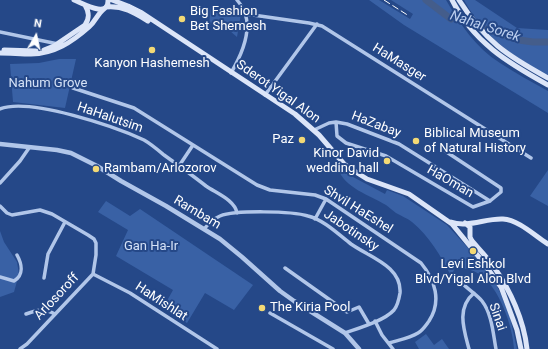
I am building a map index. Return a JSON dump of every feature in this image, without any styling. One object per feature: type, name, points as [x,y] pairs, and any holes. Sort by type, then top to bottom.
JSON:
[{"type":"main road","name":"Sderot Yigal Alon","points":[[74,0],[98,9],[118,7],[133,12],[159,28],[174,35]]},
{"type":"main road","points":[[0,54],[40,54],[56,50],[89,27],[94,22],[98,14],[106,8],[108,0]]},
{"type":"main road","name":"Sderot Yigal Alon","points":[[112,0],[136,10],[162,26],[295,114],[314,130],[338,158],[351,169],[367,179],[409,194],[446,220],[459,232],[501,287],[517,330],[521,349]]},
{"type":"main road","points":[[452,0],[461,16],[476,35],[502,58],[548,85]]},
{"type":"main road","points":[[459,0],[484,33],[495,44],[516,60],[548,78]]},
{"type":"main road","points":[[0,50],[38,51],[48,49],[58,44],[87,22],[89,14],[85,5]]},
{"type":"main road","name":"Sderot Yigal Alon","points":[[446,220],[453,223],[463,224],[494,219],[507,219],[520,225],[548,244]]},
{"type":"main road","points":[[480,221],[470,230],[466,235],[459,232],[458,227],[463,224],[469,225],[470,230],[470,237],[472,241],[494,267],[507,288],[523,327],[527,349]]},
{"type":"street","points":[[231,73],[240,58],[247,27],[246,14],[237,0]]},
{"type":"street","name":"HaMasger","points":[[246,14],[317,24],[531,158]]},
{"type":"street","points":[[265,95],[317,24]]},
{"type":"street","points":[[0,32],[58,44]]},
{"type":"street","points":[[46,41],[48,42],[48,49]]},
{"type":"street","name":"Shvil HaEshel","points":[[73,88],[134,108],[257,185],[270,190],[315,194],[326,199],[411,256],[424,267],[433,281],[436,292],[434,310],[426,326],[420,332],[389,343]]},
{"type":"street","name":"HaHalutsim","points":[[0,109],[12,106],[45,109],[109,126],[146,141],[179,166],[233,203],[237,213]]},
{"type":"street","points":[[314,130],[329,123],[336,122]]},
{"type":"street","name":"HaOman","points":[[336,122],[337,136],[346,143],[386,156],[473,207],[490,201],[501,192],[501,188],[445,151]]},
{"type":"street","name":"HaZabay","points":[[336,122],[347,124],[399,144],[490,201]]},
{"type":"street","name":"Rambam","points":[[0,144],[10,144],[29,148],[47,148],[71,153],[86,160],[204,229],[233,249],[280,291],[345,333],[359,349]]},
{"type":"street","points":[[179,166],[193,145]]},
{"type":"street","points":[[0,183],[20,162],[29,148]]},
{"type":"street","points":[[315,218],[326,199]]},
{"type":"street","name":"Arlosoroff","points":[[0,206],[7,213],[12,215],[32,211],[45,211],[88,235],[94,239],[96,243],[93,274],[20,349]]},
{"type":"street","name":"Jabotinsky","points":[[204,229],[213,220],[222,215],[237,213],[286,212],[308,216],[315,218],[353,245],[389,267],[399,282],[400,290],[397,305],[393,310],[375,321],[345,333]]},
{"type":"street","points":[[44,278],[48,254],[65,222]]},
{"type":"street","points":[[0,278],[14,282],[18,279],[22,268],[22,262],[17,255]]},
{"type":"street","points":[[286,268],[347,312],[359,307],[368,324]]},
{"type":"street","name":"HaMishlat","points":[[93,274],[130,293],[217,349]]},
{"type":"street","name":"Sinai","points":[[463,284],[481,301],[489,314],[496,349]]},
{"type":"street","points":[[469,349],[463,328],[463,310],[468,298],[474,293]]},
{"type":"street","points":[[26,314],[42,310],[48,310],[55,314]]},
{"type":"street","points":[[270,313],[333,349]]},
{"type":"street","points":[[375,321],[382,335],[393,349]]},
{"type":"green space","points":[[369,0],[379,0],[410,19],[413,14],[391,0],[446,0],[463,27],[483,50],[506,67],[548,91],[548,113],[404,25]]},
{"type":"green space","points":[[464,0],[475,0],[517,28],[548,30],[548,77],[511,53],[490,36],[472,14]]},
{"type":"green space","points":[[211,5],[240,9],[241,14],[237,37],[216,19],[209,26]]},
{"type":"green space","name":"Nahum Grove","points":[[59,59],[76,59],[65,108],[13,102],[10,64],[39,63]]},
{"type":"green space","points":[[338,169],[385,194],[387,190],[403,196],[447,225],[479,260],[493,279],[510,317],[517,349],[514,349],[511,330],[504,308],[499,297],[486,280],[473,271],[461,268],[455,268],[451,276],[434,247],[418,228],[386,205],[352,186],[341,176]]},
{"type":"green space","points":[[548,170],[548,206],[530,196]]},
{"type":"green space","name":"Gan Ha-Ir","points":[[106,201],[130,216],[140,209],[253,285],[234,310],[205,293],[187,323],[163,308],[173,290],[116,256],[128,230],[98,212]]},
{"type":"green space","points":[[0,231],[4,242],[17,262],[19,274],[14,292],[0,297]]},
{"type":"green space","points":[[426,334],[434,345],[442,339],[449,349],[419,349],[415,342]]},
{"type":"waterway","name":"Nahal Sorek","points":[[426,0],[451,19]]},
{"type":"waterway","name":"Nahal Sorek","points":[[451,19],[463,23]]},
{"type":"waterway","name":"Nahal Sorek","points":[[482,28],[487,29]]},
{"type":"waterway","name":"Nahal Sorek","points":[[487,29],[519,40],[548,42]]},
{"type":"railway","points":[[384,0],[409,16]]},
{"type":"place","name":"Big Fashion Bet Shemesh","points":[[182,19]]},
{"type":"place","name":"Kanyon Hashemesh","points":[[152,50]]},
{"type":"place","name":"Paz","points":[[302,140]]},
{"type":"place","name":"Biblical Museum of Natural History","points":[[416,141]]},
{"type":"place","name":"Kinor David wedding hall","points":[[387,161]]},
{"type":"place","name":"Rambam/Arlozorov","points":[[96,169]]},
{"type":"place","name":"Levi Eshkol Blvd/Yigal Alon Blvd","points":[[473,251]]},
{"type":"place","name":"The Kiria Pool","points":[[262,308]]}]
